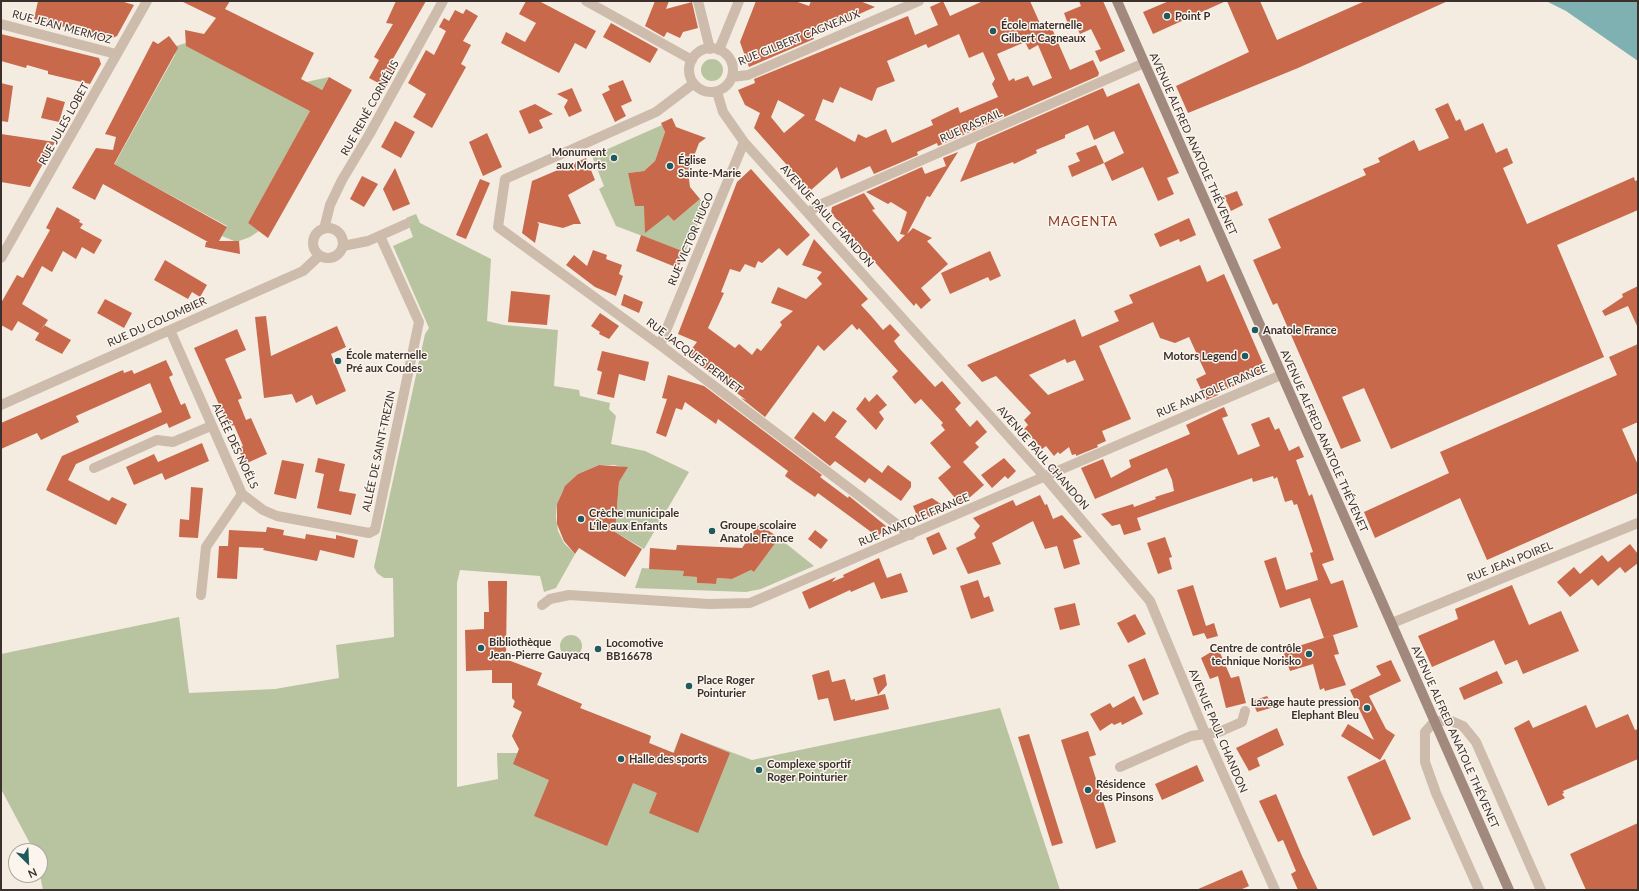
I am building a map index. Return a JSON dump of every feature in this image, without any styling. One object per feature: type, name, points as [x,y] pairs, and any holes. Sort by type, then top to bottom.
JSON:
[{"type":"main road","name":"AVENUE ALFRED ANATOLE THÉVENET","points":[[1117,1],[1509,890]]},
{"type":"street","name":"RUE JULES LOBET","points":[[1,258],[147,1]]},
{"type":"street","name":"RUE RENÉ CORNÉLIS","points":[[324,229],[330,205],[342,180],[443,1]]},
{"type":"street","points":[[586,1],[692,60]]},
{"type":"street","points":[[698,1],[715,49],[729,58],[733,70],[729,83],[717,92],[704,91],[693,84],[689,71],[692,60],[699,52],[715,49]]},
{"type":"street","points":[[715,49],[739,1]]},
{"type":"street","name":"RUE GILBERT CAGNEAUX","points":[[732,77],[748,75],[919,1]]},
{"type":"street","name":"RUE JEAN MERMOZ","points":[[1,24],[116,54]]},
{"type":"street","name":"RUE RASPAIL","points":[[808,213],[817,206],[1144,64]]},
{"type":"street","name":"RUE JACQUES PERNET","points":[[693,84],[656,112],[504,179],[498,227],[660,345],[912,535]]},
{"type":"street","name":"AVENUE PAUL CHANDON","points":[[717,92],[723,112],[744,142],[1045,477],[1150,601],[1205,733],[1275,890]]},
{"type":"street","name":"RUE VICTOR HUGO","points":[[660,345],[744,142]]},
{"type":"street","points":[[343,246],[368,241],[406,224]]},
{"type":"street","points":[[330,228],[340,234],[343,246],[341,252],[331,258],[319,256],[314,251],[314,237],[318,232],[330,228]]},
{"type":"street","name":"ALLÉE DE SAINT-TREZIN","points":[[369,533],[375,530],[419,322],[380,236]]},
{"type":"street","name":"RUE DU COLOMBIER","points":[[1,405],[303,271],[319,256]]},
{"type":"street","name":"ALLÉE DES NOËLS","points":[[170,330],[242,494],[263,510],[277,516],[369,533]]},
{"type":"street","name":"RUE ANATOLE FRANCE","points":[[542,605],[550,599],[570,596],[709,604],[750,603],[912,535],[1281,375]]},
{"type":"street","points":[[94,468],[157,440],[173,442],[212,426]]},
{"type":"street","points":[[202,595],[206,547],[242,494]]},
{"type":"street","name":"RUE JEAN POIREL","points":[[1392,623],[1638,523]]},
{"type":"street","points":[[1120,767],[1191,736],[1219,732],[1242,722],[1245,711]]},
{"type":"street","points":[[1479,890],[1436,793],[1425,762],[1425,732],[1434,722],[1448,720],[1463,726],[1476,742],[1540,890]]},
{"type":"green space","points":[[186,43],[306,82],[329,77],[248,223],[259,231],[250,237],[239,241],[234,241],[222,236],[227,226],[130,173],[109,174],[175,55],[176,46]]},
{"type":"green space","points":[[712,59],[720,62],[723,70],[720,78],[712,81],[704,78],[701,70],[704,62]]},
{"type":"green space","points":[[662,125],[665,132],[655,161],[644,171],[628,173],[635,205],[644,206],[668,215],[674,221],[700,199],[706,206],[685,252],[616,226],[599,189],[604,186],[592,156]]},
{"type":"green space","points":[[416,214],[420,223],[491,259],[487,321],[504,325],[558,330],[554,386],[579,390],[580,396],[610,403],[609,409],[616,416],[611,444],[645,451],[689,472],[644,549],[615,532],[619,482],[627,468],[614,465],[599,465],[578,474],[563,490],[557,504],[556,517],[558,531],[564,543],[575,554],[556,588],[544,592],[540,576],[460,570],[457,583],[457,787],[498,779],[497,753],[518,753],[519,749],[512,736],[522,712],[513,707],[515,701],[512,698],[512,685],[521,665],[537,685],[582,704],[580,708],[651,736],[649,743],[673,753],[681,733],[752,760],[1000,708],[1060,890],[43,890],[42,883],[48,883],[48,843],[30,843],[1,789],[1,654],[179,617],[189,693],[275,689],[339,678],[336,645],[394,637],[393,578],[384,578],[377,573],[374,567],[425,334],[429,328],[393,246],[413,237],[406,218]]},
{"type":"green space","points":[[779,538],[814,566],[761,589],[746,592],[635,588],[642,568],[684,571],[684,576],[697,577],[697,583],[716,584],[717,578],[732,579],[751,570],[754,572]]},
{"type":"green space","points":[[571,635],[579,638],[582,646],[579,654],[571,657],[563,654],[560,646],[563,638]]},
{"type":"water","points":[[1546,1],[1638,1],[1638,61],[1566,11]]},
{"type":"building","points":[[38,1],[121,1],[134,5],[117,36],[110,39],[34,19]]},
{"type":"building","points":[[181,1],[230,1],[225,9],[314,53],[301,79],[322,90],[329,77],[352,90],[268,238],[248,223],[310,111],[186,46],[185,30],[204,34],[216,18]]},
{"type":"building","points":[[396,1],[426,1],[390,64],[397,67],[386,87],[369,78],[379,60],[374,57],[393,24],[386,23]]},
{"type":"building","points":[[526,1],[539,1],[596,31],[586,49],[575,43],[559,73],[501,43],[506,32],[525,42],[536,23],[519,14]]},
{"type":"building","points":[[655,1],[669,1],[666,9],[692,2],[698,28],[683,32],[680,38],[667,32],[664,37],[645,26]]},
{"type":"building","points":[[756,1],[795,1],[809,6],[811,1],[860,1],[875,7],[812,35],[814,39],[749,67],[740,42]]},
{"type":"building","points":[[943,1],[950,16],[983,1],[1030,1],[1042,28],[1050,24],[1070,70],[1093,60],[1099,73],[1098,76],[938,146],[937,143],[917,152],[918,155],[874,174],[870,166],[841,179],[837,167],[810,191],[754,128],[760,113],[745,105],[738,90],[755,83],[754,79],[908,16],[915,35],[938,25],[930,7]],"holes":[[[959,34],[969,58],[983,52],[995,79],[992,84],[998,97],[960,113],[958,107],[931,120],[933,125],[892,143],[886,129],[866,138],[858,134],[855,142],[815,120],[823,99],[833,103],[840,87],[872,101],[877,88],[895,81],[887,61],[926,44],[928,48]],[[1025,42],[1029,50],[1038,45],[1052,78],[1033,86],[1028,76],[1015,81],[1014,78],[1009,81],[997,54]],[[778,100],[805,115],[784,133],[771,117]]]},
{"type":"building","points":[[1079,1],[1103,1],[1125,51],[1100,62],[1095,51],[1101,49],[1091,29],[1080,34],[1075,24],[1069,27],[1064,13],[1081,6]]},
{"type":"building","points":[[1169,1],[1226,1],[1153,34],[1143,12]]},
{"type":"building","points":[[1227,1],[1260,1],[1277,40],[1365,1],[1448,1],[1298,68],[1188,113],[1176,86],[1249,52]]},
{"type":"building","points":[[466,9],[478,16],[463,41],[471,45],[461,64],[466,67],[432,128],[413,117],[426,94],[408,83],[426,50],[434,55],[446,31],[439,27],[444,18],[449,21],[455,10],[463,14]]},
{"type":"building","points":[[611,23],[658,49],[650,63],[603,37]]},
{"type":"building","points":[[1,34],[99,58],[101,64],[90,84],[48,74],[48,71],[27,65],[26,68],[1,61]]},
{"type":"building","points":[[169,36],[178,48],[114,164],[227,227],[219,241],[239,241],[240,254],[205,247],[206,242],[208,242],[103,184],[95,200],[72,188],[96,148],[113,150],[116,137],[105,134],[153,41],[158,44]]},
{"type":"building","points":[[623,80],[632,101],[621,106],[626,116],[615,122],[602,94],[610,90],[608,86]]},
{"type":"building","points":[[1,83],[13,86],[8,122],[1,121]]},
{"type":"building","points":[[1139,83],[1179,173],[1167,178],[1174,194],[1158,201],[1143,167],[1112,181],[1104,163],[1124,153],[1114,131],[1094,140],[1088,125],[1065,135],[1065,138],[1036,150],[1037,153],[1014,164],[1013,162],[960,182],[977,143],[1103,88],[1107,97]]},
{"type":"building","points":[[572,88],[582,111],[569,117],[564,107],[568,100],[557,94]]},
{"type":"building","points":[[47,97],[65,102],[59,122],[41,118]]},
{"type":"building","points":[[1448,103],[1456,121],[1460,119],[1465,131],[1483,123],[1496,153],[1507,148],[1513,163],[1503,168],[1527,224],[1634,177],[1635,181],[1638,180],[1638,210],[1557,245],[1604,357],[1391,449],[1364,388],[1342,397],[1361,441],[1341,449],[1277,303],[1273,305],[1253,260],[1281,248],[1268,219],[1366,175],[1363,169],[1380,162],[1378,158],[1414,140],[1419,151],[1449,138],[1435,109]]},
{"type":"building","points":[[535,104],[553,114],[539,120],[543,128],[529,134],[519,111]]},
{"type":"building","name":"Église Sainte-Marie","points":[[672,118],[676,127],[706,138],[699,143],[688,172],[690,187],[700,199],[674,221],[668,215],[645,233],[644,206],[635,206],[628,173],[644,171],[655,161],[665,132],[661,123]]},
{"type":"building","points":[[395,121],[415,132],[401,158],[381,147]]},
{"type":"building","points":[[487,133],[502,167],[483,176],[469,142]]},
{"type":"building","points":[[1,134],[55,142],[30,187],[1,182]]},
{"type":"building","points":[[1096,145],[1104,163],[1072,177],[1068,166],[1080,161],[1076,153]]},
{"type":"building","points":[[958,152],[930,197],[927,196],[907,234],[913,228],[932,238],[927,241],[948,264],[921,288],[931,300],[921,309],[916,303],[914,306],[831,213],[832,207],[864,193],[875,209],[872,210],[898,242],[905,235],[900,234],[907,212],[891,202],[888,204],[866,192],[922,167],[925,174],[946,166],[943,158]]},
{"type":"building","points":[[586,158],[595,180],[568,195],[581,224],[574,224],[563,228],[537,222],[539,224],[535,243],[522,233],[532,181]]},
{"type":"building","points":[[395,168],[410,204],[393,211],[383,189]]},
{"type":"building","points":[[751,169],[810,235],[787,256],[779,248],[762,263],[758,261],[755,268],[745,264],[740,272],[730,269],[721,292],[724,293],[708,328],[735,348],[739,344],[752,355],[757,348],[761,351],[782,325],[780,322],[793,311],[771,303],[778,287],[806,299],[822,284],[817,278],[822,272],[802,265],[814,239],[868,299],[861,305],[883,330],[890,324],[900,335],[894,341],[899,348],[935,387],[942,381],[961,403],[955,409],[970,427],[977,420],[987,432],[975,443],[979,447],[963,462],[984,485],[961,505],[938,478],[951,467],[930,443],[945,430],[941,425],[943,423],[921,399],[915,404],[892,377],[898,371],[859,328],[857,330],[852,324],[824,351],[818,345],[765,417],[741,398],[746,400],[687,355],[697,342],[678,334],[737,182]]},
{"type":"building","points":[[362,176],[378,184],[364,207],[350,199]]},
{"type":"building","points":[[480,179],[490,183],[466,239],[456,235]]},
{"type":"building","points":[[1237,191],[1243,205],[1231,211],[1224,196]]},
{"type":"building","points":[[57,207],[80,220],[79,222],[83,224],[80,228],[102,240],[94,254],[82,247],[76,259],[63,251],[52,272],[42,266],[22,304],[48,320],[39,333],[18,321],[12,331],[1,325],[1,303],[17,275],[23,278],[50,230],[46,228]]},
{"type":"building","points":[[1189,218],[1196,235],[1180,242],[1179,239],[1160,247],[1154,234]]},
{"type":"building","points":[[641,235],[685,252],[678,268],[636,251]]},
{"type":"building","points":[[593,250],[607,255],[606,259],[622,265],[619,274],[623,276],[616,296],[595,287],[566,265],[574,255],[587,266]]},
{"type":"building","points":[[990,251],[1001,276],[990,281],[988,277],[950,294],[941,273]]},
{"type":"building","points":[[165,260],[207,285],[200,297],[192,292],[188,299],[154,280]]},
{"type":"building","points":[[1200,265],[1207,282],[1224,274],[1265,368],[1263,373],[1206,400],[1196,379],[1206,374],[1189,337],[1175,343],[1160,338],[1153,322],[1099,346],[1131,419],[1102,431],[1106,441],[1097,445],[1098,447],[1076,456],[1076,454],[1072,455],[1069,447],[1060,454],[1058,452],[1054,456],[1046,446],[1042,449],[1024,429],[1028,425],[1024,420],[1031,413],[996,376],[982,382],[967,365],[1075,319],[1082,337],[1119,321],[1114,311],[1133,303],[1129,295]],"holes":[[[1065,359],[1067,363],[1075,360],[1084,380],[1048,395],[1029,375]]]},
{"type":"building","points":[[1638,286],[1638,328],[1628,306],[1605,316],[1602,311],[1623,297],[1622,294]]},
{"type":"building","points":[[511,291],[550,295],[547,325],[508,322]]},
{"type":"building","points":[[624,294],[643,302],[639,313],[621,305]]},
{"type":"building","points":[[105,299],[132,313],[124,328],[97,313]]},
{"type":"building","points":[[600,313],[619,326],[609,339],[599,334],[600,332],[591,326]]},
{"type":"building","points":[[266,316],[271,356],[337,326],[346,347],[331,354],[346,391],[316,405],[312,395],[296,403],[292,394],[264,398],[255,317]]},
{"type":"building","points":[[44,325],[71,340],[62,354],[35,340]]},
{"type":"building","points":[[237,329],[246,350],[225,359],[242,398],[238,400],[246,420],[251,418],[267,454],[245,464],[238,448],[243,446],[234,425],[229,427],[194,348]]},
{"type":"building","points":[[1638,344],[1638,422],[1622,429],[1638,465],[1638,493],[1487,560],[1460,498],[1375,538],[1364,512],[1449,473],[1440,452],[1617,375],[1609,357]]},
{"type":"building","points":[[602,351],[649,362],[645,381],[619,374],[614,398],[597,394],[602,372],[597,370]]},
{"type":"building","points":[[166,360],[173,375],[169,377],[181,405],[185,403],[191,418],[169,428],[167,423],[76,464],[68,480],[109,501],[112,497],[127,504],[116,525],[46,490],[62,456],[162,412],[150,383],[76,416],[79,422],[41,440],[37,433],[1,449],[1,423],[123,370],[124,373],[132,370],[134,374]]},
{"type":"building","points":[[668,375],[704,386],[822,475],[820,477],[848,498],[849,496],[886,526],[878,537],[818,493],[815,497],[785,476],[788,471],[718,419],[716,424],[685,402],[682,410],[676,408],[666,437],[656,433],[667,399],[662,398]]},
{"type":"building","points":[[877,394],[887,405],[879,412],[884,419],[876,430],[856,409],[865,397],[869,402]]},
{"type":"building","points":[[1224,407],[1228,416],[1222,418],[1238,455],[1260,446],[1251,424],[1269,417],[1275,430],[1279,428],[1289,451],[1299,446],[1304,457],[1296,460],[1309,496],[1312,494],[1334,560],[1322,564],[1331,584],[1343,580],[1358,627],[1324,638],[1310,598],[1280,608],[1264,561],[1276,557],[1286,590],[1318,580],[1310,553],[1313,552],[1297,504],[1294,505],[1292,500],[1285,502],[1277,477],[1274,479],[1273,476],[1253,482],[1252,478],[1137,518],[1141,530],[1124,535],[1120,524],[1112,526],[1101,514],[1133,504],[1134,507],[1156,499],[1155,497],[1174,491],[1172,480],[1167,468],[1095,499],[1081,468],[1103,459],[1111,478],[1131,467],[1129,460],[1190,434],[1186,425]]},
{"type":"building","points":[[833,411],[847,421],[835,437],[882,473],[888,465],[911,482],[911,487],[901,501],[869,478],[865,483],[835,461],[830,466],[794,438],[813,412],[825,422]]},
{"type":"building","points":[[202,443],[209,461],[165,480],[162,473],[134,485],[126,467],[154,454],[158,462]]},
{"type":"building","points":[[318,458],[345,464],[339,491],[356,494],[351,515],[317,508],[324,474],[315,472]]},
{"type":"building","points":[[1004,458],[1016,471],[1008,479],[1005,476],[992,488],[981,475]]},
{"type":"building","points":[[282,460],[304,464],[296,499],[274,494]]},
{"type":"building","name":"Crèche municipale L'Île aux Enfants","points":[[599,465],[628,467],[619,482],[615,532],[642,549],[625,577],[579,548],[575,554],[564,541],[557,524],[557,504],[565,486],[578,474]]},
{"type":"building","points":[[191,487],[203,488],[198,538],[179,537],[180,519],[189,520]]},
{"type":"building","points":[[1040,495],[1045,505],[1047,504],[1053,519],[1062,515],[1082,537],[1073,540],[1080,564],[1064,569],[1057,546],[1045,549],[1033,521],[992,543],[1001,564],[968,574],[956,548],[976,538],[974,534],[980,526],[973,518],[1013,500],[1016,506]]},
{"type":"building","points":[[932,498],[948,509],[925,519],[924,515],[918,518],[913,506]]},
{"type":"building","points":[[759,524],[779,538],[754,572],[751,570],[732,579],[717,578],[716,584],[697,583],[697,577],[683,576],[684,571],[649,569],[650,548],[676,550],[677,545],[742,548]]},
{"type":"building","points":[[267,527],[284,530],[283,535],[305,539],[306,534],[336,539],[336,535],[358,540],[354,558],[320,550],[317,561],[263,550],[264,548],[239,547],[237,579],[217,578],[219,546],[228,546],[229,530],[266,532]]},
{"type":"building","points":[[815,530],[828,540],[821,549],[808,539]]},
{"type":"building","points":[[939,532],[947,549],[933,555],[926,538]]},
{"type":"building","points":[[1165,537],[1172,557],[1169,558],[1172,569],[1158,574],[1147,543]]},
{"type":"building","points":[[1630,544],[1638,554],[1638,563],[1625,573],[1620,567],[1598,586],[1592,579],[1570,597],[1557,582],[1574,567],[1580,574],[1602,555],[1608,562]]},
{"type":"building","points":[[879,558],[887,578],[901,573],[908,592],[881,599],[874,582],[851,592],[850,590],[809,609],[802,592],[836,577],[832,582],[844,577],[843,575]]},
{"type":"building","points":[[978,580],[984,598],[989,596],[994,611],[971,619],[960,586]]},
{"type":"building","name":"Halle des sports","points":[[488,581],[507,581],[506,655],[508,655],[508,660],[542,673],[537,685],[582,704],[580,708],[651,736],[649,743],[674,753],[681,733],[730,753],[698,833],[649,813],[657,793],[633,783],[607,846],[534,816],[549,780],[513,764],[519,749],[512,736],[522,712],[513,707],[515,701],[512,698],[512,683],[492,683],[492,670],[466,671],[465,630],[484,629],[484,612],[489,612]]},
{"type":"building","points":[[1193,585],[1206,626],[1214,623],[1218,636],[1207,639],[1204,633],[1193,636],[1177,590]]},
{"type":"building","points":[[1512,585],[1529,625],[1561,611],[1579,651],[1523,674],[1517,660],[1505,665],[1494,640],[1432,667],[1418,636],[1458,619],[1455,609]]},
{"type":"building","points":[[1075,603],[1080,625],[1060,630],[1054,608]]},
{"type":"building","points":[[1135,614],[1146,634],[1128,643],[1117,623]]},
{"type":"building","points":[[1333,635],[1339,654],[1334,655],[1346,685],[1325,691],[1324,688],[1320,690],[1313,664],[1290,671],[1283,651]]},
{"type":"building","points":[[1218,648],[1231,678],[1239,676],[1246,703],[1226,708],[1218,676],[1210,679],[1201,658]]},
{"type":"building","points":[[1145,658],[1159,694],[1143,701],[1128,665]]},
{"type":"building","points":[[1391,660],[1401,681],[1369,696],[1386,729],[1395,735],[1380,760],[1341,736],[1348,724],[1374,740],[1350,690],[1381,675],[1376,666]]},
{"type":"building","points":[[829,670],[832,682],[845,679],[851,700],[855,699],[855,701],[885,694],[889,709],[834,721],[828,698],[818,700],[812,675]]},
{"type":"building","points":[[1497,671],[1503,683],[1464,700],[1459,688]]},
{"type":"building","points":[[885,674],[887,685],[878,695],[873,678]]},
{"type":"building","points":[[1134,696],[1143,714],[1122,725],[1121,722],[1114,725],[1112,723],[1100,731],[1090,714],[1110,703],[1113,708]]},
{"type":"building","points":[[1267,696],[1274,707],[1257,712],[1252,701]]},
{"type":"building","points":[[1586,705],[1596,728],[1628,714],[1635,730],[1638,729],[1638,759],[1563,791],[1564,793],[1562,794],[1565,798],[1548,806],[1514,728],[1529,720],[1533,728]]},
{"type":"building","points":[[1277,728],[1284,745],[1257,758],[1260,766],[1249,771],[1236,748]]},
{"type":"building","name":"Résidence des Pinsons","points":[[1088,731],[1096,755],[1089,757],[1116,842],[1096,849],[1061,740]]},
{"type":"building","points":[[1029,734],[1063,843],[1052,846],[1018,737]]},
{"type":"building","points":[[1385,759],[1411,819],[1373,836],[1347,777]]},
{"type":"building","points":[[1197,765],[1204,781],[1162,800],[1155,784]]},
{"type":"building","points":[[1276,794],[1318,890],[1298,890],[1291,874],[1296,871],[1283,840],[1278,842],[1259,801]]},
{"type":"building","points":[[1638,823],[1638,890],[1586,890],[1570,854]]},
{"type":"building","points":[[1242,870],[1249,886],[1240,890],[1196,890]]},
{"type":"place","name":"Point P","points":[[1167,16]]},
{"type":"place","name":"École maternelle Gilbert Cagneaux","points":[[993,31]]},
{"type":"place","name":"Monument aux Morts","points":[[614,158]]},
{"type":"place","name":"Église Sainte-Marie","points":[[670,166]]},
{"type":"place","name":"Anatole France","points":[[1255,330]]},
{"type":"place","name":"Motors Legend","points":[[1245,356]]},
{"type":"place","name":"École maternelle Pré aux Coudes","points":[[338,361]]},
{"type":"place","name":"Crèche municipale L'Île aux Enfants","points":[[581,519]]},
{"type":"place","name":"Groupe scolaire Anatole France","points":[[712,531]]},
{"type":"place","name":"Bibliothèque Jean-Pierre Gauyacq","points":[[481,648]]},
{"type":"place","name":"Locomotive BB16678","points":[[598,649]]},
{"type":"place","name":"Centre de contrôle technique Norisko","points":[[1309,654]]},
{"type":"place","name":"Place Roger Pointurier","points":[[689,686]]},
{"type":"place","name":"Lavage haute pression Elephant Bleu","points":[[1367,708]]},
{"type":"place","name":"Halle des sports","points":[[621,759]]},
{"type":"place","name":"Complexe sportif Roger Pointurier","points":[[759,770]]},
{"type":"place","name":"Résidence des Pinsons","points":[[1088,790]]},
{"type":"district","name":"MAGENTA","points":[[1083,222]]}]
